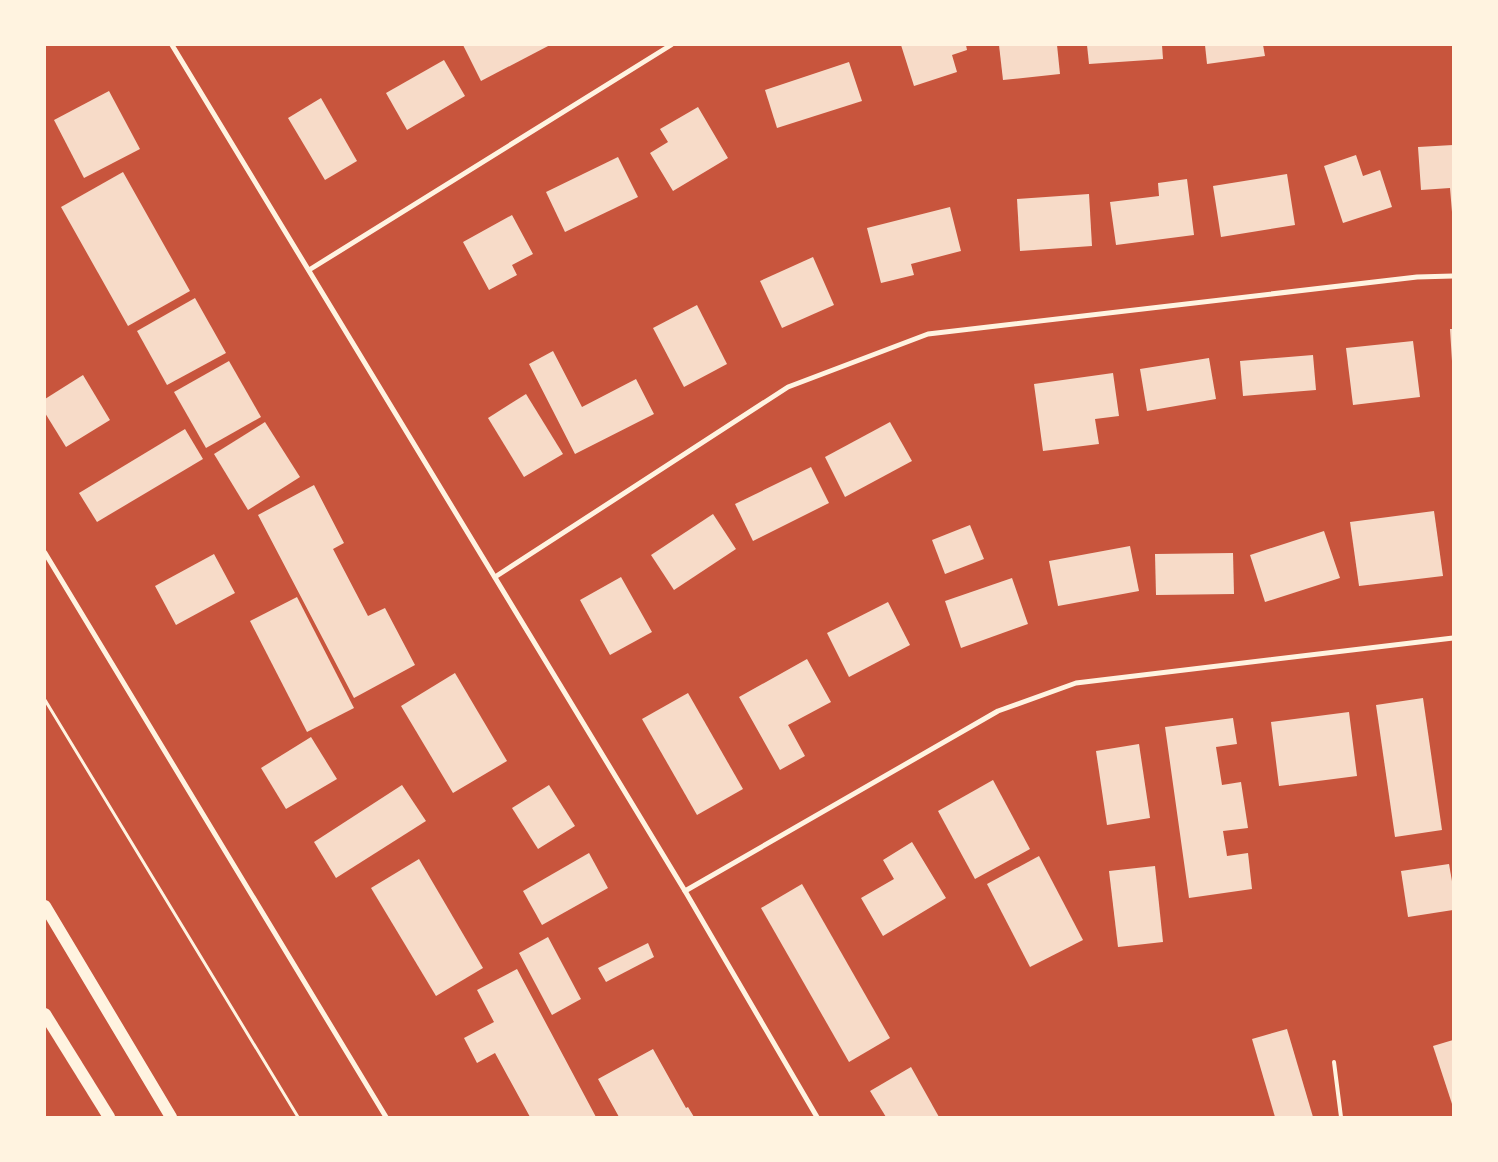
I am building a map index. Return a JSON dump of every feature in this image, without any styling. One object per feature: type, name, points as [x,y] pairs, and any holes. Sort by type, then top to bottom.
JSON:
[{"type":"main road","points":[[45,906],[171,1117]]},
{"type":"main road","points":[[45,1014],[109,1117]]},
{"type":"street","points":[[172,45],[685,891],[817,1117]]},
{"type":"street","points":[[309,270],[671,45]]},
{"type":"street","points":[[495,577],[788,387],[928,334],[1417,277],[1453,276]]},
{"type":"street","points":[[45,553],[386,1117]]},
{"type":"street","points":[[685,891],[998,711],[1076,683],[1453,638]]},
{"type":"lane","points":[[1334,1062],[1341,1117]]},
{"type":"path","points":[[45,700],[298,1117]]},
{"type":"building","points":[[463,45],[550,45],[481,81]]},
{"type":"building","points":[[901,45],[966,45],[967,50],[952,55],[957,72],[914,86]]},
{"type":"building","points":[[999,45],[1057,45],[1060,74],[1003,80]]},
{"type":"building","points":[[1087,45],[1162,45],[1163,59],[1089,64]]},
{"type":"building","points":[[1205,45],[1263,45],[1265,56],[1207,64]]},
{"type":"building","points":[[444,60],[465,96],[407,130],[386,93]]},
{"type":"building","points":[[849,62],[862,101],[777,128],[765,90]]},
{"type":"building","points":[[109,91],[140,149],[84,178],[54,120]]},
{"type":"building","points":[[321,98],[357,161],[325,180],[288,118]]},
{"type":"building","points":[[698,107],[728,158],[673,191],[650,153],[668,142],[660,129]]},
{"type":"building","points":[[1453,145],[1452,212],[1450,188],[1421,190],[1418,147]]},
{"type":"building","points":[[1356,155],[1363,176],[1380,170],[1392,207],[1343,223],[1324,166]]},
{"type":"building","points":[[618,157],[638,197],[565,232],[546,192]]},
{"type":"building","points":[[123,172],[190,291],[128,326],[61,207]]},
{"type":"building","points":[[1287,174],[1295,225],[1221,237],[1213,186]]},
{"type":"building","points":[[1187,179],[1194,235],[1116,245],[1110,202],[1159,196],[1158,183]]},
{"type":"building","points":[[1089,194],[1092,246],[1020,251],[1017,199]]},
{"type":"building","points":[[950,207],[961,251],[911,264],[914,275],[881,283],[867,228]]},
{"type":"building","points":[[512,215],[533,254],[512,265],[517,275],[489,290],[463,242]]},
{"type":"building","points":[[813,257],[834,305],[782,328],[760,281]]},
{"type":"building","points":[[195,298],[226,353],[167,385],[137,331]]},
{"type":"building","points":[[697,305],[727,364],[684,387],[653,328]]},
{"type":"building","points":[[1450,329],[1453,329],[1453,361],[1452,361]]},
{"type":"building","points":[[1413,341],[1420,397],[1353,405],[1346,348]]},
{"type":"building","points":[[553,351],[582,407],[636,379],[654,414],[575,454],[529,364]]},
{"type":"building","points":[[1313,355],[1316,390],[1243,396],[1240,361]]},
{"type":"building","points":[[1209,358],[1216,399],[1147,411],[1140,369]]},
{"type":"building","points":[[229,361],[261,417],[206,448],[174,392]]},
{"type":"building","points":[[1113,373],[1119,416],[1095,419],[1099,444],[1043,451],[1034,384]]},
{"type":"building","points":[[83,375],[110,420],[66,447],[45,413],[45,399]]},
{"type":"building","points":[[526,394],[563,454],[524,477],[488,418]]},
{"type":"building","points":[[265,422],[300,477],[248,510],[214,454]]},
{"type":"building","points":[[890,422],[912,461],[845,497],[825,457]]},
{"type":"building","points":[[185,429],[203,459],[97,522],[79,493]]},
{"type":"building","points":[[811,467],[829,503],[753,541],[735,504]]},
{"type":"building","points":[[314,485],[344,543],[333,549],[368,616],[385,608],[415,665],[354,698],[258,515]]},
{"type":"building","points":[[1434,511],[1443,576],[1359,586],[1350,522]]},
{"type":"building","points":[[713,514],[736,549],[674,590],[651,555]]},
{"type":"building","points":[[970,525],[984,559],[945,574],[932,540]]},
{"type":"building","points":[[1324,531],[1340,578],[1265,602],[1250,555]]},
{"type":"building","points":[[1130,546],[1139,591],[1058,606],[1049,561]]},
{"type":"building","points":[[1233,553],[1234,594],[1156,595],[1155,554]]},
{"type":"building","points":[[214,554],[235,593],[176,625],[155,586]]},
{"type":"building","points":[[621,577],[652,632],[610,655],[580,600]]},
{"type":"building","points":[[1012,578],[1028,624],[961,648],[945,601]]},
{"type":"building","points":[[297,597],[354,708],[307,732],[250,621]]},
{"type":"building","points":[[888,602],[910,645],[849,677],[827,633]]},
{"type":"building","points":[[807,659],[831,702],[788,725],[805,756],[780,770],[739,697]]},
{"type":"building","points":[[455,673],[507,761],[453,793],[401,706]]},
{"type":"building","points":[[688,693],[743,789],[697,815],[642,719]]},
{"type":"building","points":[[1423,698],[1442,830],[1395,837],[1376,705]]},
{"type":"building","points":[[1349,712],[1357,776],[1279,786],[1271,722]]},
{"type":"building","points":[[1233,718],[1237,744],[1216,747],[1222,785],[1241,782],[1248,828],[1223,831],[1227,856],[1248,853],[1252,889],[1189,898],[1165,727]]},
{"type":"building","points":[[311,737],[337,779],[286,809],[261,768]]},
{"type":"building","points":[[1139,744],[1150,818],[1107,825],[1096,751]]},
{"type":"building","points":[[993,780],[1030,849],[975,879],[938,811]]},
{"type":"building","points":[[402,785],[426,821],[336,878],[314,842]]},
{"type":"building","points":[[549,785],[575,826],[538,849],[512,808]]},
{"type":"building","points":[[912,842],[946,898],[883,936],[861,898],[894,879],[883,860]]},
{"type":"building","points":[[589,853],[608,888],[542,925],[523,891]]},
{"type":"building","points":[[1039,856],[1083,940],[1030,967],[987,884]]},
{"type":"building","points":[[419,859],[483,968],[436,996],[371,888]]},
{"type":"building","points":[[1449,864],[1453,887],[1453,910],[1408,917],[1401,871]]},
{"type":"building","points":[[1155,866],[1163,942],[1118,947],[1109,871]]},
{"type":"building","points":[[802,884],[890,1038],[849,1062],[761,908]]},
{"type":"building","points":[[548,937],[581,999],[552,1015],[519,953]]},
{"type":"building","points":[[648,943],[654,957],[606,982],[598,968]]},
{"type":"building","points":[[517,969],[596,1117],[530,1117],[495,1053],[477,1063],[464,1038],[494,1022],[477,990]]},
{"type":"building","points":[[1287,1029],[1313,1117],[1275,1117],[1252,1039]]},
{"type":"building","points":[[1453,1040],[1453,1107],[1433,1046]]},
{"type":"building","points":[[653,1049],[686,1108],[688,1107],[694,1117],[619,1117],[598,1079]]},
{"type":"building","points":[[911,1067],[939,1117],[886,1117],[870,1091]]}]
